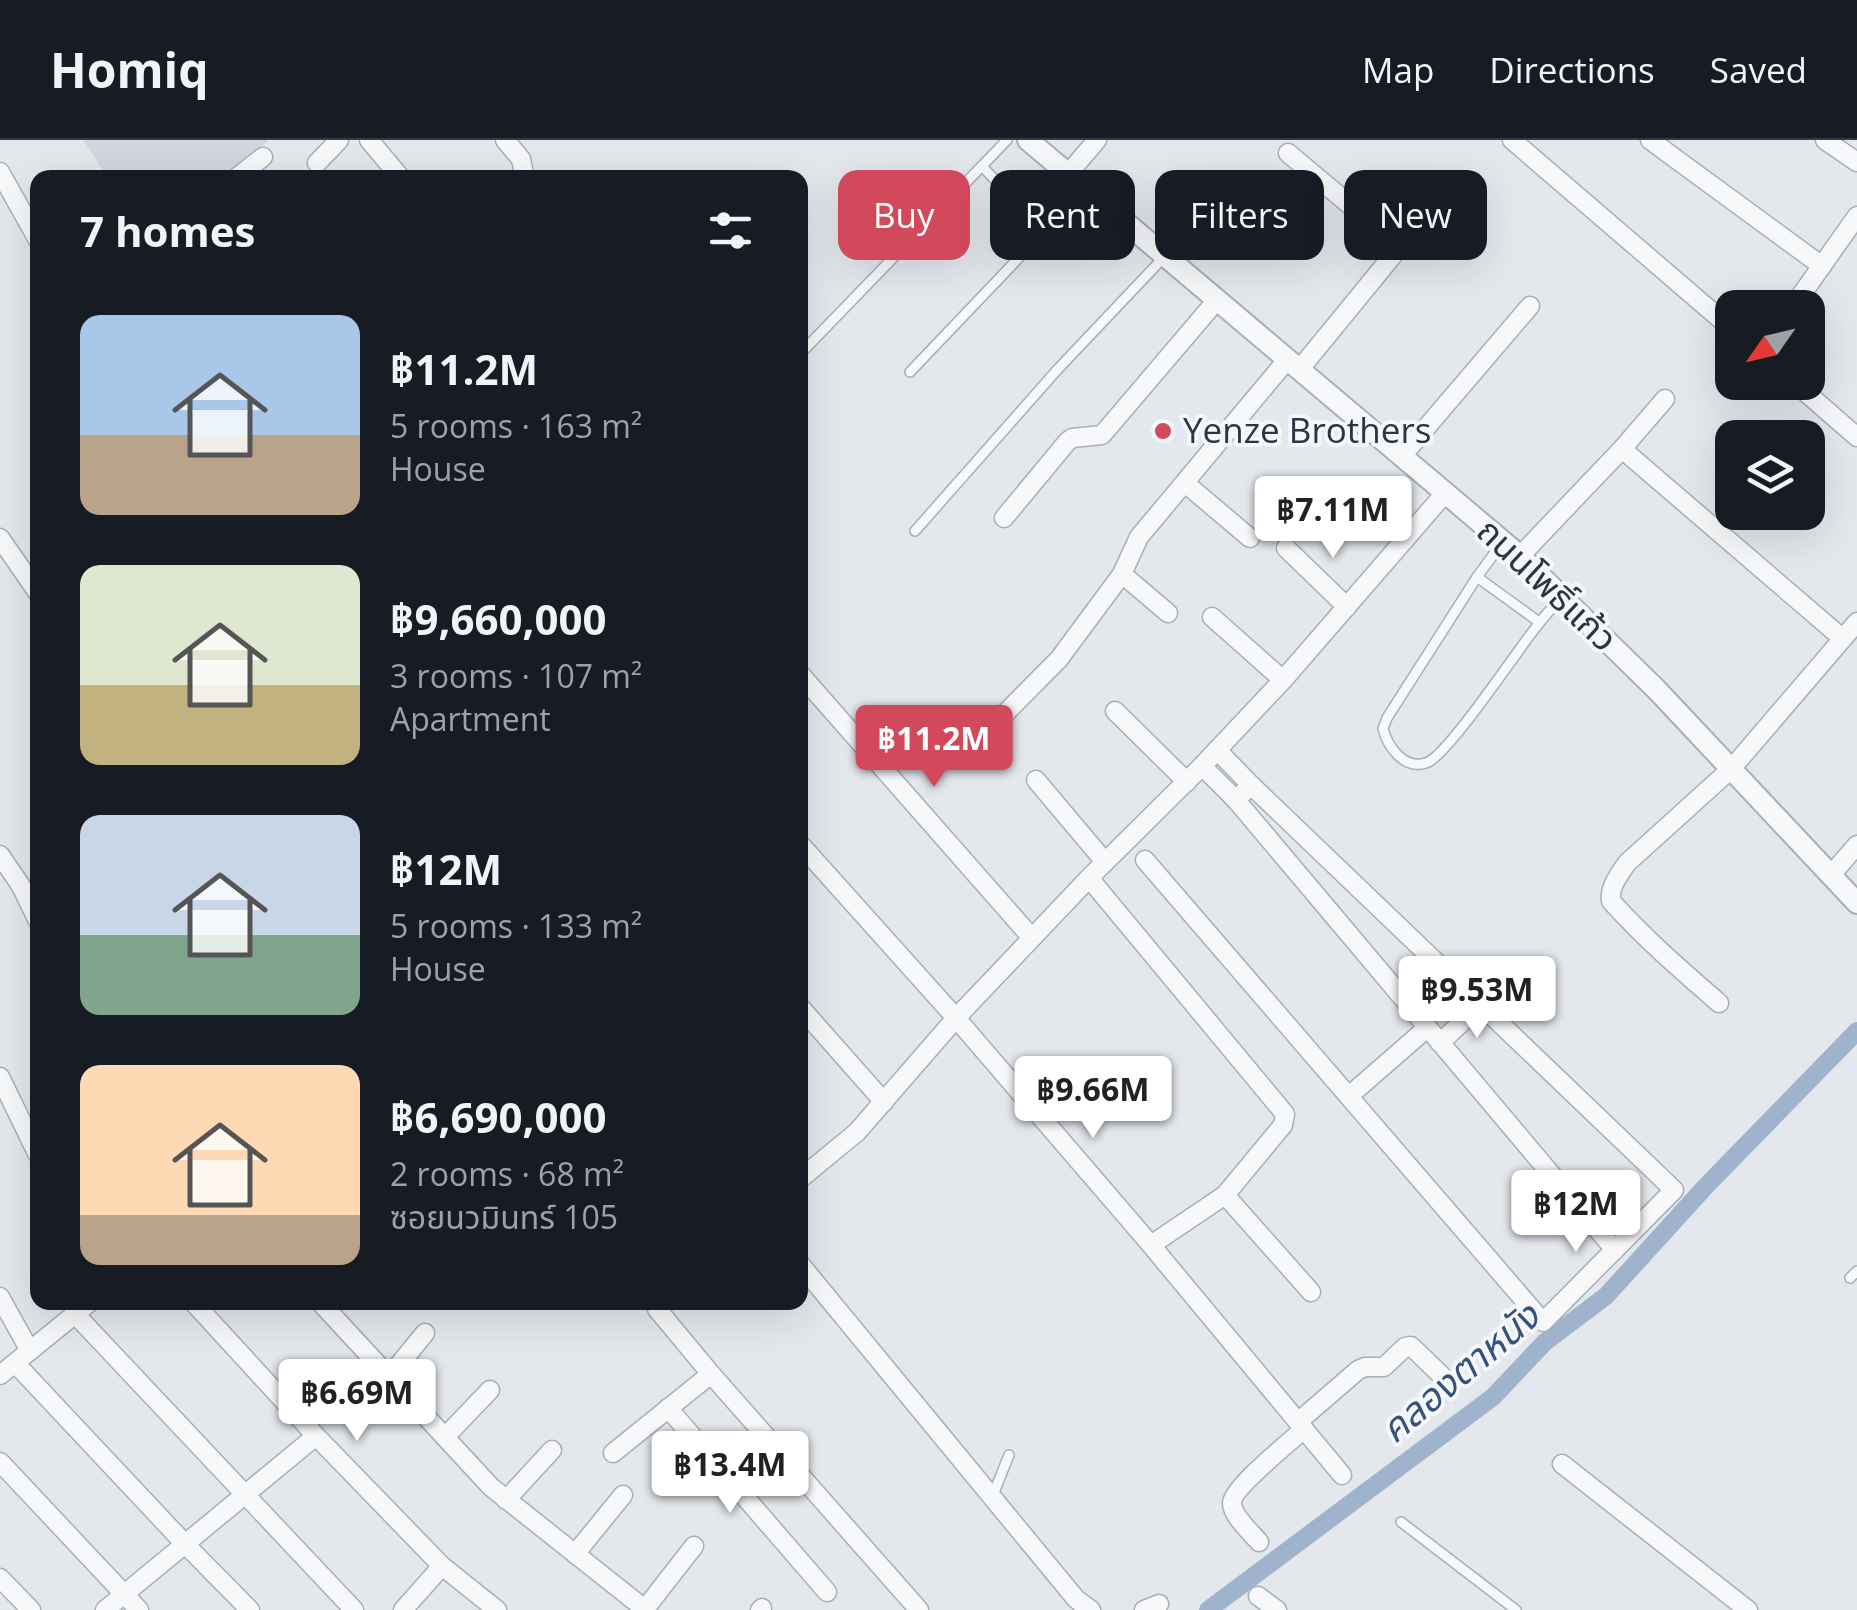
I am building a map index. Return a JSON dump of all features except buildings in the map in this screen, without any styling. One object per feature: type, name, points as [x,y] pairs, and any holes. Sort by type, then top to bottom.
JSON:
[{"type":"street","points":[[317,163],[340,140]]},
{"type":"street","points":[[369,140],[394,170]]},
{"type":"street","points":[[505,140],[521,159],[523,170]]},
{"type":"street","name":"ถนนโพธิ์แก้ว","points":[[1028,140],[1063,170]]},
{"type":"street","points":[[1072,170],[1098,140]]},
{"type":"street","points":[[1512,140],[1715,314]]},
{"type":"street","points":[[1650,140],[1822,266]]},
{"type":"street","points":[[1825,140],[1857,162]]},
{"type":"street","points":[[1288,154],[1344,200]]},
{"type":"street","points":[[246,170],[262,157]]},
{"type":"street","points":[[0,172],[30,226]]},
{"type":"street","points":[[1805,290],[1854,226]]},
{"type":"street","name":"ถนนโพธิ์แก้ว","points":[[1135,231],[1155,248]]},
{"type":"street","name":"ถนนโพธิ์แก้ว","points":[[1170,260],[1520,556],[1656,689],[1857,903]]},
{"type":"street","points":[[962,757],[1060,659],[1122,574],[1139,537],[1388,260]]},
{"type":"street","points":[[1004,518],[1067,442],[1102,435],[1217,300]]},
{"type":"street","points":[[1402,456],[1530,306]]},
{"type":"street","points":[[1520,556],[1664,399]]},
{"type":"street","points":[[1815,400],[1857,437]]},
{"type":"street","points":[[1622,449],[1842,638]]},
{"type":"street","points":[[1185,483],[1250,538]]},
{"type":"street","points":[[808,1173],[842,1146],[956,1018],[1218,750],[1446,492]]},
{"type":"street","points":[[0,538],[30,581]]},
{"type":"street","points":[[1286,548],[1347,607]]},
{"type":"street","points":[[1122,574],[1168,614]]},
{"type":"street","points":[[1212,617],[1282,680]]},
{"type":"street","points":[[1719,1003],[1623,915],[1610,898],[1615,881],[1626,863],[1732,768],[1857,622]]},
{"type":"street","points":[[808,683],[1032,938]]},
{"type":"street","points":[[1115,710],[1187,782]]},
{"type":"street","points":[[1146,860],[1543,1322],[1674,1190],[1218,750]]},
{"type":"street","points":[[1202,766],[1236,800],[1615,1250]]},
{"type":"street","points":[[1036,780],[1105,862]]},
{"type":"street","points":[[1236,800],[1251,785]]},
{"type":"street","points":[[1288,863],[1310,842]]},
{"type":"street","points":[[1831,875],[1857,846]]},
{"type":"street","points":[[0,855],[30,905]]},
{"type":"street","points":[[808,860],[956,1018],[1342,1474]]},
{"type":"street","points":[[1089,878],[1285,1114],[1284,1125],[1225,1195],[1151,1245]]},
{"type":"street","points":[[1349,1096],[1422,1021],[1451,976]]},
{"type":"street","points":[[1440,1043],[1480,1005]]},
{"type":"street","points":[[808,1015],[884,1102]]},
{"type":"street","points":[[0,1077],[30,1139]]},
{"type":"street","points":[[1225,1195],[1311,1292]]},
{"type":"street","points":[[808,1274],[1076,1600],[1090,1610]]},
{"type":"street","points":[[0,1297],[30,1351]]},
{"type":"street","points":[[81,1310],[7,1369],[250,1610]]},
{"type":"street","points":[[85,1310],[354,1610]]},
{"type":"street","points":[[200,1310],[442,1566],[497,1610]]},
{"type":"street","points":[[327,1310],[506,1500],[645,1610],[694,1546]]},
{"type":"street","points":[[658,1310],[919,1610]]},
{"type":"street","points":[[389,1376],[425,1333]]},
{"type":"street","points":[[1259,1542],[1236,1514],[1232,1498],[1358,1370],[1384,1367],[1405,1346],[1411,1346],[1441,1375]]},
{"type":"street","points":[[612,1453],[711,1374]]},
{"type":"street","points":[[446,1437],[490,1390]]},
{"type":"street","points":[[668,1408],[827,1592]]},
{"type":"street","points":[[105,1610],[316,1436]]},
{"type":"street","points":[[506,1500],[552,1450]]},
{"type":"street","points":[[0,1462],[140,1610]]},
{"type":"street","points":[[1562,1464],[1748,1610]]},
{"type":"street","points":[[575,1554],[623,1495]]},
{"type":"street","points":[[403,1610],[442,1566]]},
{"type":"street","points":[[0,1578],[31,1610]]},
{"type":"street","points":[[1258,1596],[1277,1610]]},
{"type":"lane","points":[[808,346],[1007,140]]},
{"type":"lane","points":[[910,372],[1033,243],[1032,220],[982,166]]},
{"type":"lane","points":[[915,531],[1057,370],[1161,260]]},
{"type":"lane","points":[[1503,541],[1387,718],[1383,729],[1392,750],[1416,764],[1437,757],[1562,597]]},
{"type":"lane","points":[[1477,576],[1539,622]]},
{"type":"lane","points":[[992,1497],[1009,1455]]},
{"type":"lane","points":[[1400,1522],[1516,1610]]},
{"type":"shaded area","points":[[83,140],[268,141],[229,170],[103,170]]},
{"type":"waterway","name":"คลองตาหนัง","points":[[1208,1610],[1493,1397],[1545,1342],[1606,1296],[1706,1186],[1857,1031]]},
{"type":"place","name":"Yenze Brothers","points":[[1163,431]]}]
